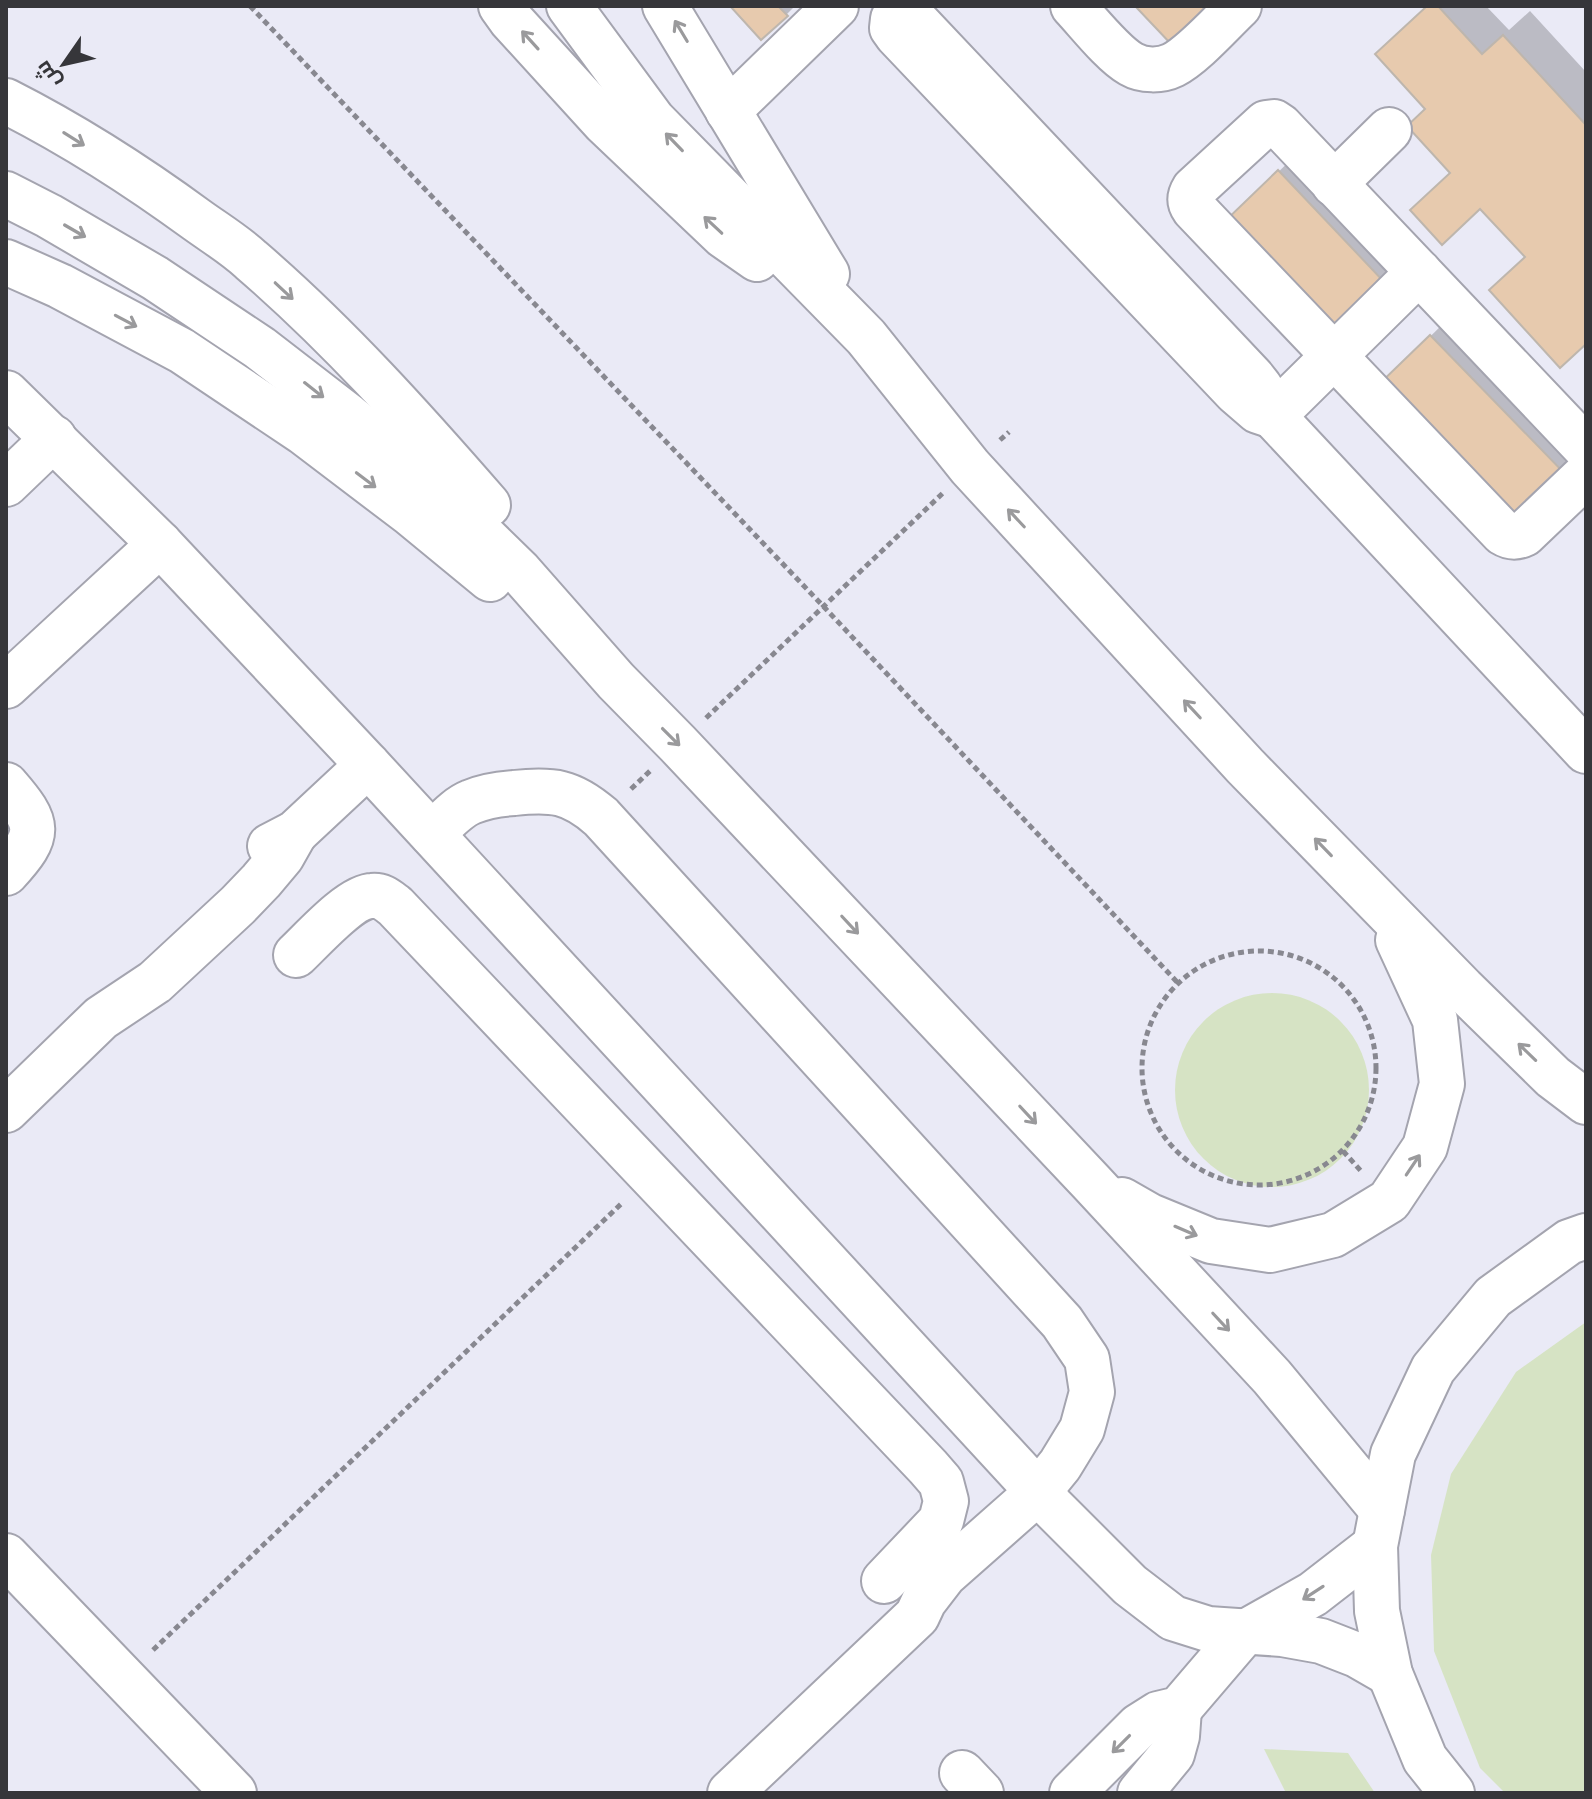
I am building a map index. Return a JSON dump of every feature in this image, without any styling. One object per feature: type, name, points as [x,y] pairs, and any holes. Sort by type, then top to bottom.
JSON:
[{"type":"main road","points":[[501,6],[604,122],[724,236],[866,337]]},
{"type":"main road","points":[[569,6],[653,120],[866,337],[970,467],[1245,766],[1377,903],[1553,1077],[1586,1102]]},
{"type":"main road","points":[[665,6],[866,337]]},
{"type":"main road","points":[[728,111],[836,6]]},
{"type":"main road","points":[[1073,6],[1131,64],[1151,70],[1172,66],[1239,6]]},
{"type":"main road","points":[[1273,416],[1258,411],[1236,392],[897,35],[892,28],[893,19],[899,14],[908,14],[914,19],[1252,377],[1263,389],[1273,416],[1586,751]]},
{"type":"main road","points":[[6,101],[45,121],[153,187],[250,258],[326,330],[501,519],[553,584],[616,681]]},
{"type":"main road","points":[[1586,448],[1274,122],[1260,127],[1190,195],[1194,209],[1503,533],[1510,537],[1524,534],[1586,475]]},
{"type":"main road","points":[[1334,184],[1389,130]]},
{"type":"main road","points":[[6,194],[155,278],[260,348],[425,479],[520,572],[616,681],[1272,1377],[1379,1528]]},
{"type":"main road","points":[[6,262],[60,286],[182,351],[303,432],[411,514],[616,681]]},
{"type":"main road","points":[[1273,416],[1419,272]]},
{"type":"main road","points":[[6,393],[160,544],[1045,1499],[1130,1585],[1173,1618],[1208,1629],[1282,1634],[1321,1641],[1357,1655],[1390,1674]]},
{"type":"main road","points":[[6,484],[54,438]]},
{"type":"main road","points":[[6,686],[160,544]]},
{"type":"main road","points":[[6,1110],[101,1018],[155,982],[238,905],[282,856],[295,833],[368,765]]},
{"type":"main road","points":[[6,785],[28,811],[32,825],[31,839],[24,853],[6,873]]},
{"type":"main road","points":[[432,834],[468,803],[490,795],[542,790],[566,794],[586,804],[1062,1322],[1087,1359],[1092,1392],[1082,1429],[1060,1465],[1045,1499],[944,1575],[924,1601],[917,1616],[730,1793]]},
{"type":"main road","points":[[296,955],[356,900],[369,895],[383,897],[406,917],[941,1482],[946,1501],[941,1521],[884,1581]]},
{"type":"main road","points":[[1092,1183],[1150,1216],[1211,1241],[1270,1250],[1333,1235],[1389,1201],[1425,1147],[1442,1084],[1435,1020],[1409,961],[1377,903]]},
{"type":"main road","points":[[1452,1793],[1425,1759],[1390,1674],[1377,1611],[1379,1528],[1393,1454],[1433,1369],[1493,1297],[1569,1242],[1586,1236]]},
{"type":"main road","points":[[1072,1793],[1139,1726],[1158,1714],[1179,1709],[1244,1633],[1313,1594],[1345,1571],[1379,1528]]},
{"type":"main road","points":[[6,1556],[234,1793]]},
{"type":"main road","points":[[1140,1793],[1172,1754],[1179,1709]]},
{"type":"path","points":[[250,6],[1177,982]]},
{"type":"path","points":[[601,817],[1009,432]]},
{"type":"path","points":[[1261,950],[1305,959],[1343,985],[1369,1023],[1377,1068],[1369,1113],[1343,1151],[1305,1177],[1260,1186],[1214,1177],[1175,1151],[1150,1112],[1141,1066],[1151,1021],[1177,982],[1216,958],[1261,950]]},
{"type":"path","points":[[124,1678],[651,1176]]},
{"type":"green space","points":[[1272,993],[1309,1001],[1326,1009],[1340,1022],[1353,1036],[1361,1053],[1369,1090],[1361,1127],[1353,1144],[1340,1158],[1326,1171],[1309,1179],[1272,1187],[1235,1179],[1218,1171],[1204,1158],[1191,1144],[1183,1127],[1175,1090],[1183,1053],[1191,1036],[1204,1022],[1218,1009],[1235,1001]]},
{"type":"green space","points":[[1586,1322],[1586,1793],[1505,1793],[1480,1768],[1434,1651],[1431,1555],[1451,1474],[1516,1372]]},
{"type":"green space","points":[[1264,1749],[1348,1753],[1375,1793],[1286,1793]]},
{"type":"building","points":[[730,6],[778,6],[788,16],[761,40]]},
{"type":"building","points":[[1135,6],[1213,6],[1172,45]]},
{"type":"building","points":[[1427,6],[1438,6],[1482,54],[1503,35],[1586,125],[1586,344],[1560,368],[1489,290],[1525,257],[1480,209],[1442,245],[1410,210],[1450,173],[1407,126],[1425,109],[1375,54]]},
{"type":"building","points":[[1278,170],[1387,285],[1330,340],[1221,225]]},
{"type":"building","points":[[1430,335],[1570,479],[1513,534],[1373,390]]}]
